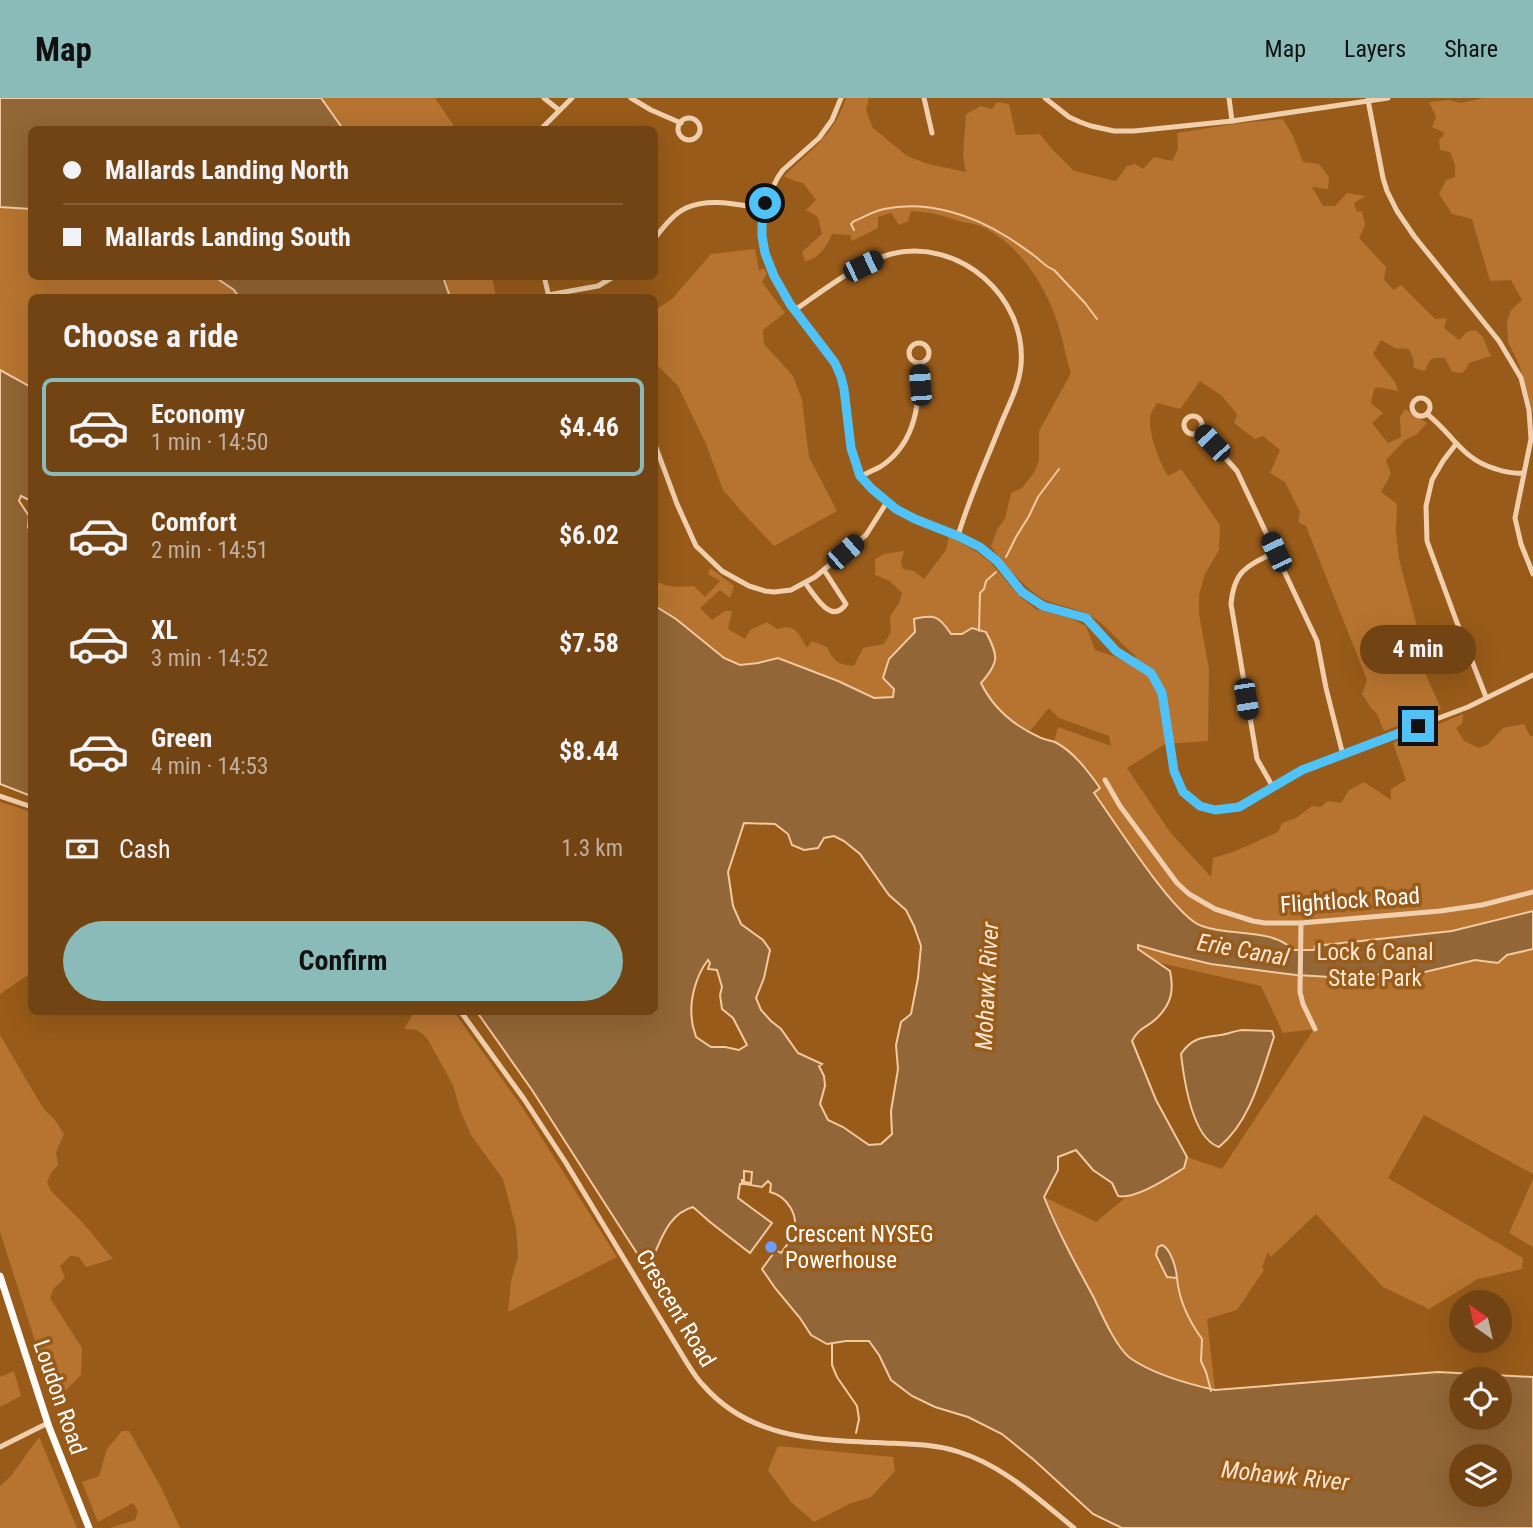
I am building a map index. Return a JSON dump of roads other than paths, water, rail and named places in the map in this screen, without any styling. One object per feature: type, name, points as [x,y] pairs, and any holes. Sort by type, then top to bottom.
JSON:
[{"type":"main road","name":"Loudon Road","points":[[0,1276],[48,1423],[89,1528]]},
{"type":"street","points":[[544,98],[559,110]]},
{"type":"street","points":[[544,126],[572,98]]},
{"type":"street","points":[[631,98],[640,105],[681,123]]},
{"type":"street","points":[[841,98],[832,120],[819,138],[778,177],[764,209],[762,236],[774,276],[795,310],[835,363],[841,377],[851,448],[860,476],[887,502],[915,519],[980,547],[997,561],[1022,592],[1043,606],[1086,618],[1116,651],[1151,673],[1162,693],[1174,771],[1183,792],[1200,806],[1215,810],[1239,807],[1302,770],[1468,707],[1533,675]]},
{"type":"street","points":[[924,98],[932,133]]},
{"type":"street","points":[[1045,98],[1069,117],[1114,131],[1142,131],[1232,121],[1388,98]]},
{"type":"street","points":[[1228,98],[1232,121]]},
{"type":"street","points":[[1368,100],[1383,178],[1397,211],[1499,341],[1521,379],[1528,402],[1531,439],[1515,518],[1521,544],[1533,574]]},
{"type":"street","points":[[686,118],[696,120],[700,126],[698,136],[691,140],[684,139],[678,130],[681,123],[686,118]]},
{"type":"street","points":[[658,235],[679,213],[694,205],[723,203],[764,209]]},
{"type":"street","points":[[795,310],[863,266],[897,253],[928,253],[964,263],[1002,296],[1012,314],[1021,345],[1018,382],[958,536]]},
{"type":"street","points":[[559,294],[598,286],[608,280]]},
{"type":"street","points":[[860,476],[894,456],[908,435],[918,406],[918,363]]},
{"type":"street","points":[[1427,414],[1469,457],[1513,474],[1523,473]]},
{"type":"street","points":[[1200,430],[1237,471],[1317,641],[1343,755]]},
{"type":"street","points":[[1456,443],[1432,480],[1426,506],[1427,541],[1486,696]]},
{"type":"street","points":[[658,452],[688,530],[704,555],[722,571],[749,586],[774,592],[791,590],[824,570],[866,535],[887,502]]},
{"type":"street","points":[[1273,788],[1256,759],[1231,604],[1233,586],[1238,576],[1248,566],[1276,552]]},
{"type":"street","points":[[805,583],[829,611],[841,611],[845,604],[824,570]]},
{"type":"street","name":"Flightlock Road","points":[[1105,780],[1119,806],[1177,883],[1189,894],[1215,909],[1253,921],[1301,923],[1468,907],[1533,892]]},
{"type":"street","points":[[0,796],[28,806]]},
{"type":"street","points":[[1301,923],[1300,992],[1315,1029]]},
{"type":"street","name":"Crescent Road","points":[[463,1015],[566,1163],[687,1363],[702,1385],[718,1400],[741,1416],[777,1433],[804,1438],[935,1446],[973,1457],[1006,1474],[1074,1528]]},
{"type":"street","points":[[0,1447],[48,1423]]},
{"type":"water","points":[[0,98],[321,98],[341,126],[28,126],[28,209],[0,207]]},
{"type":"water","points":[[219,280],[444,280],[449,294],[237,294]]},
{"type":"water","points":[[0,370],[28,385],[28,500],[21,496],[19,501],[28,514],[28,795],[0,784]]},
{"type":"water","points":[[658,608],[724,658],[740,665],[778,658],[874,698],[893,697],[894,689],[883,678],[889,659],[915,632],[914,619],[936,618],[951,634],[962,634],[972,628],[986,632],[995,659],[981,683],[986,692],[1013,722],[1030,733],[1062,746],[1080,762],[1100,788],[1094,793],[1145,866],[1176,906],[1202,926],[1262,935],[1294,950],[1314,950],[1315,946],[1452,931],[1533,911],[1533,949],[1507,955],[1498,963],[1475,960],[1425,972],[1331,977],[1296,975],[1211,964],[1138,945],[1138,949],[1170,971],[1172,990],[1169,1002],[1157,1018],[1138,1032],[1132,1041],[1156,1100],[1187,1157],[1184,1168],[1133,1195],[1118,1196],[1112,1183],[1093,1170],[1076,1150],[1058,1157],[1058,1170],[1044,1197],[1120,1346],[1139,1364],[1171,1378],[1215,1390],[1449,1373],[1449,1430],[1512,1430],[1512,1376],[1533,1377],[1533,1528],[1122,1528],[1093,1514],[1002,1434],[968,1417],[935,1407],[912,1396],[891,1380],[869,1341],[827,1344],[811,1335],[762,1269],[776,1250],[781,1253],[792,1238],[795,1226],[793,1213],[782,1198],[770,1192],[771,1184],[768,1181],[762,1187],[744,1184],[751,1183],[752,1172],[744,1171],[738,1198],[772,1223],[750,1253],[693,1207],[671,1222],[650,1263],[640,1258],[532,1090],[479,1015],[658,1015]],"holes":[[[744,823],[775,824],[788,834],[792,845],[804,850],[818,848],[824,838],[834,836],[860,854],[889,895],[906,910],[921,946],[911,1014],[901,1022],[896,1045],[898,1069],[891,1111],[892,1134],[881,1144],[869,1145],[828,1120],[820,1104],[825,1086],[819,1066],[822,1064],[798,1053],[781,1029],[761,1010],[756,998],[770,950],[763,940],[741,924],[733,906],[728,872]],[[708,960],[708,969],[717,970],[722,987],[722,1009],[733,1018],[747,1045],[739,1050],[711,1047],[696,1037],[692,1022],[693,997],[704,966]]]},
{"type":"water","points":[[1242,1030],[1272,1031],[1274,1037],[1247,1111],[1219,1147],[1202,1132],[1196,1120],[1187,1092],[1181,1054],[1198,1039]]},
{"type":"water","points":[[1162,1245],[1170,1255],[1177,1278],[1167,1277],[1156,1255],[1158,1247]]},
{"type":"waterway","points":[[854,230],[851,224],[854,221],[880,210],[901,207],[933,208],[965,216],[1009,238],[1054,270],[1097,319]]},
{"type":"waterway","points":[[1006,557],[1038,497],[1059,469]]},
{"type":"waterway","points":[[979,631],[980,593],[986,581],[996,572]]},
{"type":"waterway","points":[[1177,1278],[1185,1310],[1202,1339],[1201,1361],[1211,1391]]},
{"type":"waterway","points":[[832,1344],[832,1365],[857,1406],[859,1419],[856,1433]]},
{"type":"place","name":"Crescent NYSEG Powerhouse","points":[[771,1247]]},
{"type":"water label","name":"Erie Canal","points":[[1243,950]]},
{"type":"water label","name":"Mohawk River","points":[[987,986]]},
{"type":"water label","name":"Mohawk River","points":[[1285,1476]]},
{"type":"park label","name":"Lock 6 Canal State Park","points":[[1375,965]]}]
